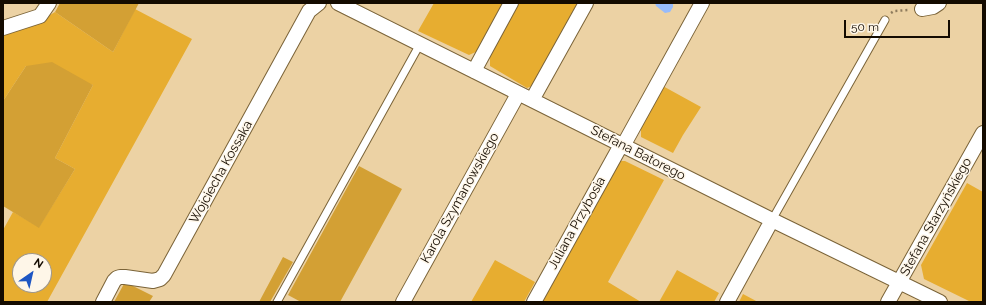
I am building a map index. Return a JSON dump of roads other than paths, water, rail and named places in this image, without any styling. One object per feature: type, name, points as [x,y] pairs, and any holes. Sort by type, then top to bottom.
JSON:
[{"type":"street","points":[[3,28],[40,16],[49,3]]},
{"type":"street","name":"Wojciecha Kossaka","points":[[103,302],[114,281],[120,277],[157,280],[164,275],[309,11],[319,3]]},
{"type":"street","name":"Stefana Batorego","points":[[338,3],[518,94],[940,302]]},
{"type":"street","points":[[474,71],[511,3]]},
{"type":"street","points":[[532,100],[586,3]]},
{"type":"street","name":"Juliana Przybosia","points":[[534,302],[702,3]]},
{"type":"street","points":[[922,9],[933,7],[939,3]]},
{"type":"street","name":"Karola Szymanowskiego","points":[[403,302],[518,94]]},
{"type":"street","name":"Stefana Starzyńskiego","points":[[888,302],[983,133]]},
{"type":"street","points":[[727,302],[772,220]]},
{"type":"lane","points":[[772,220],[886,20]]},
{"type":"lane","points":[[277,302],[420,44]]},
{"type":"water","points":[[655,3],[673,3],[673,7],[670,12],[665,13],[656,6]]}]
